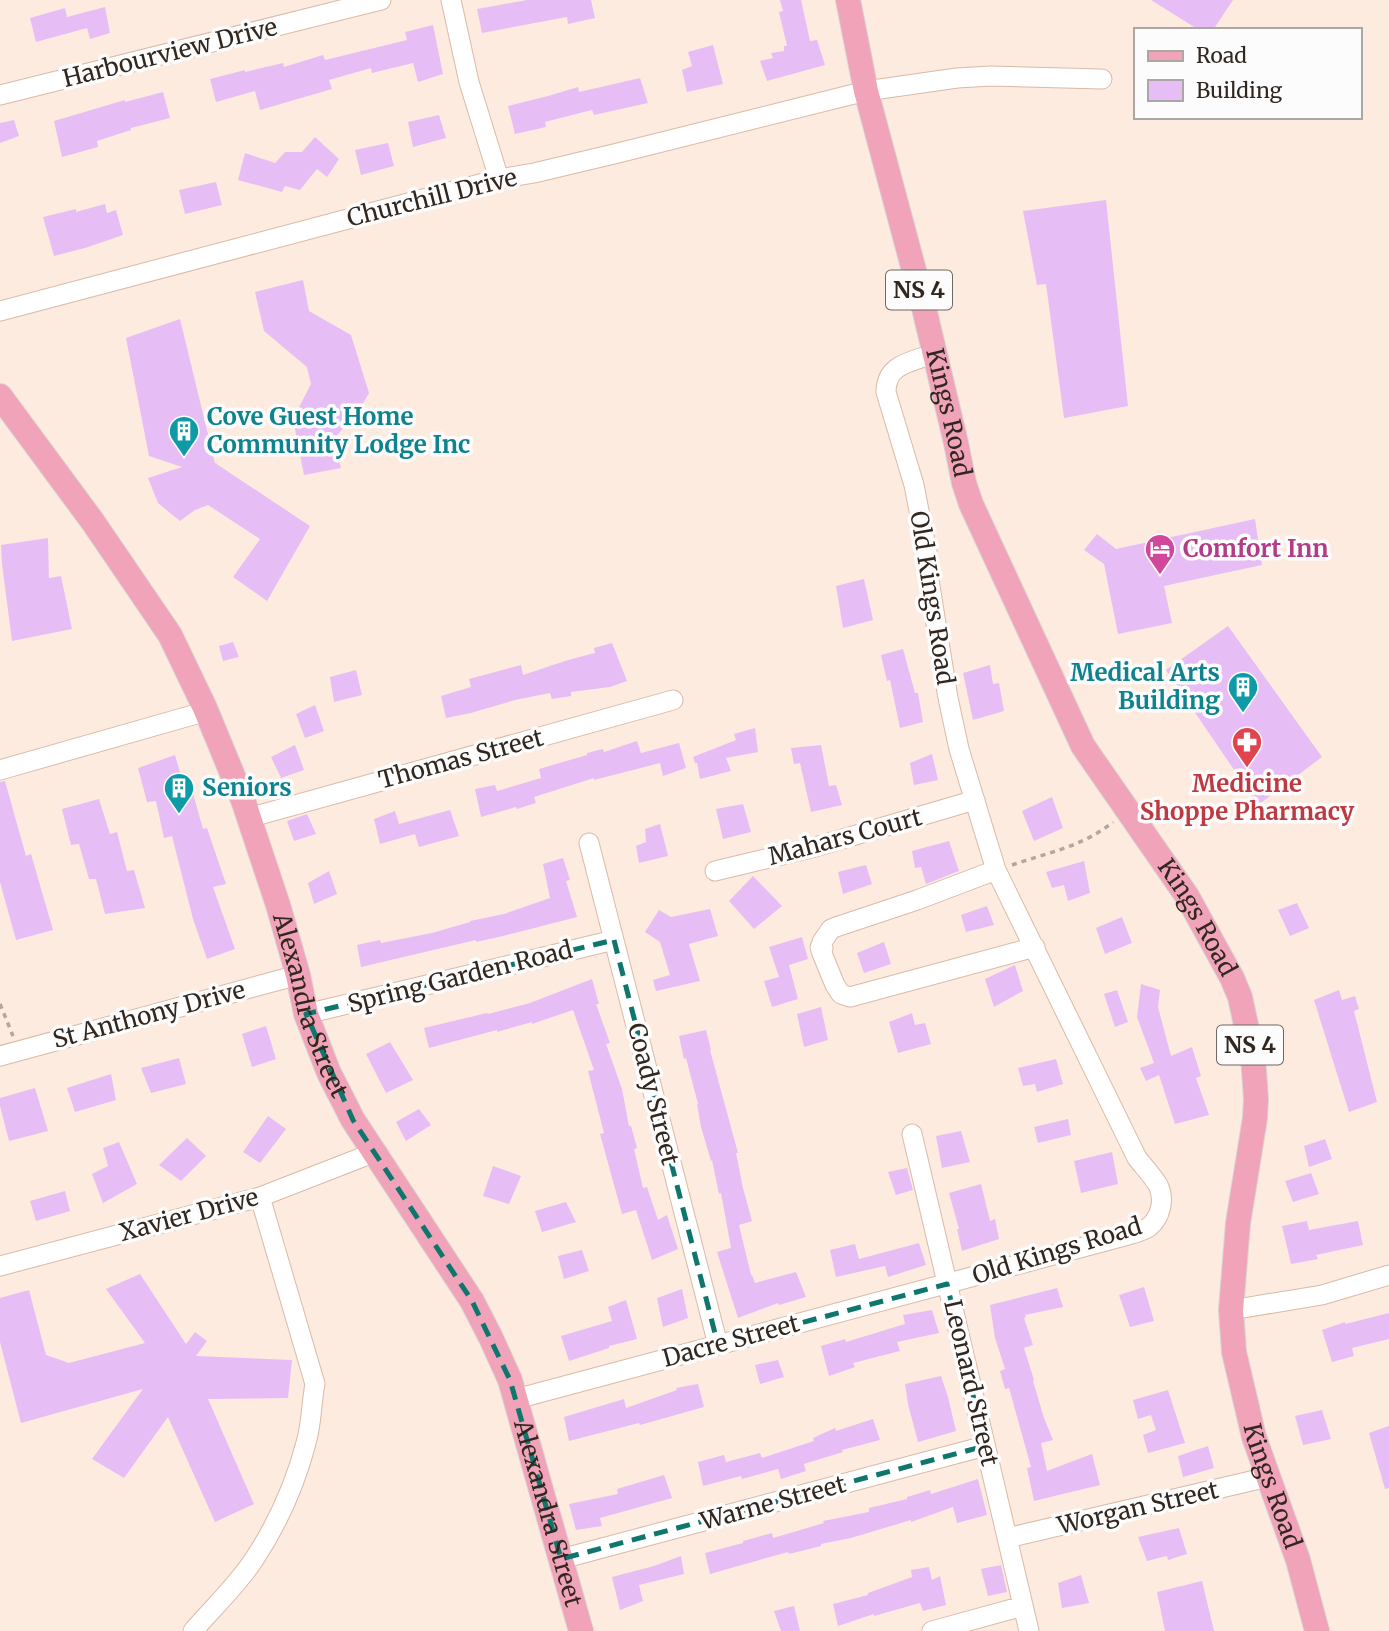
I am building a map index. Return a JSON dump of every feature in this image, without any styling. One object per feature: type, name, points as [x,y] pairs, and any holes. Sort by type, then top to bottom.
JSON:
[{"type":"main road","name":"Kings Road","points":[[848,0],[866,91],[971,504],[1083,746],[1187,896],[1240,997],[1256,1079],[1255,1118],[1238,1223],[1231,1310],[1234,1352],[1254,1437],[1298,1560],[1317,1631]]},
{"type":"main road","name":"Alexandra Street","points":[[0,396],[93,522],[170,635],[207,711],[275,894],[306,1014],[336,1087],[373,1153],[472,1301],[500,1358],[516,1399],[581,1631]]},
{"type":"street","name":"Harbourview Drive","points":[[0,95],[381,0]]},
{"type":"street","points":[[451,0],[469,82],[499,179]]},
{"type":"street","name":"Churchill Drive","points":[[0,311],[499,179],[618,153],[866,91],[991,76],[1102,79]]},
{"type":"street","name":"Old Kings Road","points":[[934,353],[893,371],[887,379],[886,395],[914,485],[928,556],[929,580],[948,698],[959,748],[996,870],[1137,1158],[1158,1186],[1162,1200],[1154,1222],[1143,1230],[947,1284]]},
{"type":"street","name":"Thomas Street","points":[[248,818],[673,701]]},
{"type":"street","points":[[0,770],[207,711]]},
{"type":"street","name":"Mahars Court","points":[[715,871],[796,852],[975,800]]},
{"type":"street","name":"Coady Street","points":[[589,843],[718,1345]]},
{"type":"street","points":[[996,870],[831,929],[820,947],[835,985],[841,994],[850,997],[1035,947]]},
{"type":"street","name":"Spring Garden Road","points":[[306,1014],[614,940]]},
{"type":"street","name":"St Anthony Drive","points":[[0,1056],[298,975]]},
{"type":"street","name":"Leonard Street","points":[[912,1134],[1029,1631]]},
{"type":"street","name":"Xavier Drive","points":[[0,1266],[260,1197],[373,1153]]},
{"type":"street","points":[[193,1631],[252,1563],[275,1524],[294,1483],[312,1418],[315,1384],[260,1197]]},
{"type":"street","points":[[1231,1310],[1322,1295],[1389,1275]]},
{"type":"street","name":"Dacre Street","points":[[516,1399],[947,1284]]},
{"type":"street","name":"Warne Street","points":[[561,1559],[985,1446]]},
{"type":"street","name":"Worgan Street","points":[[1007,1538],[1268,1477]]},
{"type":"street","points":[[932,1631],[1023,1606]]},
{"type":"path","points":[[996,870],[1050,852],[1061,851],[1091,838],[1128,811]]},
{"type":"path","points":[[0,1004],[20,1051]]},
{"type":"highlighted area","points":[[614,940],[718,1345],[947,1284],[985,1446],[561,1559],[510,1380],[472,1301],[353,1120],[306,1014]]},
{"type":"building","points":[[527,0],[591,0],[595,18],[568,24],[567,17],[482,33],[477,9]]},
{"type":"building","points":[[780,0],[801,0],[810,41],[817,40],[825,65],[767,81],[760,61],[773,58],[771,53],[784,51],[784,46],[787,46],[779,12],[783,11]]},
{"type":"building","points":[[1151,0],[1233,0],[1214,28],[1196,28]]},
{"type":"building","points":[[105,7],[110,33],[90,39],[87,28],[36,42],[30,18],[65,8],[67,17]]},
{"type":"building","points":[[433,25],[443,74],[418,82],[413,63],[372,73],[371,68],[329,80],[332,89],[260,110],[255,91],[216,102],[210,79],[283,63],[284,67],[323,55],[325,60],[407,40],[405,32]]},
{"type":"building","points":[[713,45],[723,84],[687,92],[682,70],[692,66],[688,52]]},
{"type":"building","points":[[640,78],[648,103],[594,115],[592,110],[545,122],[546,127],[515,134],[508,106],[578,87],[579,92]]},
{"type":"building","points":[[163,92],[170,118],[131,128],[97,141],[98,147],[62,157],[54,121]]},
{"type":"building","points":[[439,115],[446,138],[413,147],[408,122]]},
{"type":"building","points":[[14,120],[19,136],[0,143],[0,123]]},
{"type":"building","points":[[315,137],[339,159],[327,177],[317,169],[300,190],[285,186],[282,192],[238,180],[245,153],[275,163],[285,152],[302,152]]},
{"type":"building","points":[[388,143],[394,166],[361,175],[355,150]]},
{"type":"building","points":[[216,182],[222,205],[185,214],[179,190]]},
{"type":"building","points":[[1106,200],[1128,406],[1064,418],[1046,284],[1037,285],[1023,211]]},
{"type":"building","points":[[105,204],[107,213],[116,210],[123,235],[54,256],[43,217]]},
{"type":"building","name":"Cove Guest Home Community Lodge Inc","points":[[303,280],[309,311],[351,335],[369,393],[361,407],[334,439],[341,468],[304,475],[293,419],[311,384],[307,367],[264,331],[255,292]]},
{"type":"building","name":"Cove Guest Home Community Lodge Inc","points":[[180,319],[215,463],[310,526],[267,601],[233,577],[260,539],[208,505],[195,510],[180,521],[158,503],[148,478],[182,467],[149,456],[126,338]]},
{"type":"building","name":"Comfort Inn","points":[[1255,519],[1262,565],[1164,586],[1172,623],[1118,634],[1104,564],[1084,550],[1097,534],[1116,549]]},
{"type":"building","points":[[48,538],[49,578],[61,576],[72,629],[12,641],[1,545]]},
{"type":"building","points":[[864,579],[873,620],[843,628],[836,586]]},
{"type":"building","name":"Medical Arts Building","points":[[1228,626],[1322,757],[1258,805],[1166,670]]},
{"type":"building","points":[[233,642],[239,657],[223,661],[219,646]]},
{"type":"building","points":[[612,643],[627,681],[610,687],[571,692],[571,696],[552,699],[550,693],[515,700],[446,718],[441,696],[471,687],[469,679],[521,665],[523,675],[595,653],[594,648]]},
{"type":"building","points":[[903,649],[915,693],[918,693],[923,722],[900,728],[890,680],[887,681],[881,655]]},
{"type":"building","points":[[990,665],[993,684],[999,683],[1004,711],[973,720],[963,673]]},
{"type":"building","points":[[356,670],[362,695],[334,702],[330,677]]},
{"type":"building","points":[[315,705],[324,731],[305,738],[296,714]]},
{"type":"building","points":[[755,728],[758,752],[726,758],[731,771],[700,779],[693,757],[736,740],[734,734]]},
{"type":"building","points":[[637,741],[641,753],[679,743],[686,768],[663,776],[660,763],[594,778],[534,797],[536,803],[481,817],[475,789],[495,785],[497,791],[541,778],[539,769],[587,753],[603,749],[604,752]]},
{"type":"building","points":[[295,745],[304,770],[281,778],[271,757]]},
{"type":"building","points":[[821,745],[829,786],[836,785],[842,805],[811,812],[800,763],[794,764],[791,748]]},
{"type":"building","points":[[932,754],[938,780],[914,785],[910,763]]},
{"type":"building","name":"Seniors","points":[[175,755],[186,793],[192,790],[203,829],[207,828],[226,884],[213,887],[235,949],[207,959],[193,919],[172,836],[164,838],[156,801],[147,802],[138,768]]},
{"type":"building","points":[[5,781],[26,856],[31,854],[53,930],[16,940],[0,882],[0,782]]},
{"type":"building","points":[[1052,797],[1063,828],[1034,841],[1022,811]]},
{"type":"building","points":[[99,799],[110,834],[117,832],[127,871],[134,870],[145,908],[105,914],[96,879],[89,879],[79,844],[71,845],[62,809]]},
{"type":"building","points":[[743,804],[751,832],[723,839],[716,809]]},
{"type":"building","points":[[450,810],[459,836],[419,847],[415,834],[380,844],[374,819],[395,811],[399,824]]},
{"type":"building","points":[[307,814],[316,834],[294,841],[287,821]]},
{"type":"building","points":[[660,824],[668,856],[639,863],[636,846],[646,842],[645,829]]},
{"type":"building","points":[[949,841],[959,871],[926,884],[921,867],[915,868],[912,851]]},
{"type":"building","points":[[563,858],[570,880],[566,881],[577,917],[361,967],[357,945],[432,933],[504,914],[550,898],[543,864]]},
{"type":"building","points":[[1084,861],[1090,893],[1068,901],[1064,885],[1052,888],[1046,872]]},
{"type":"building","points":[[866,865],[872,884],[843,894],[838,872]]},
{"type":"building","points":[[329,871],[337,894],[314,904],[308,883]]},
{"type":"building","points":[[753,876],[782,906],[754,929],[729,901]]},
{"type":"building","points":[[1297,903],[1309,928],[1290,936],[1278,910]]},
{"type":"building","points":[[987,906],[994,925],[966,932],[961,915]]},
{"type":"building","points":[[710,909],[718,936],[689,944],[700,981],[656,991],[653,980],[670,975],[660,942],[645,932],[659,910],[671,917]]},
{"type":"building","points":[[1122,917],[1132,943],[1105,954],[1096,928]]},
{"type":"building","points":[[802,937],[808,959],[789,965],[798,999],[772,1007],[764,981],[779,977],[769,947]]},
{"type":"building","points":[[884,942],[891,964],[864,973],[857,953]]},
{"type":"building","points":[[1015,965],[1023,991],[994,1007],[985,979]]},
{"type":"building","points":[[592,979],[599,1004],[596,1004],[610,1043],[606,1044],[622,1089],[629,1126],[637,1148],[634,1149],[643,1188],[647,1187],[658,1220],[667,1215],[678,1249],[652,1260],[636,1210],[622,1214],[600,1134],[604,1133],[588,1071],[594,1070],[573,1010],[532,1024],[429,1048],[424,1028],[530,1003]]},
{"type":"building","points":[[1141,984],[1160,990],[1158,1007],[1171,1056],[1192,1047],[1201,1076],[1196,1078],[1209,1115],[1175,1124],[1159,1075],[1146,1081],[1140,1068],[1154,1063],[1137,1017]]},
{"type":"building","points":[[1117,990],[1128,1022],[1115,1027],[1104,994]]},
{"type":"building","points":[[1339,990],[1342,1000],[1355,996],[1359,1009],[1354,1011],[1377,1102],[1349,1112],[1314,1000]]},
{"type":"building","points":[[821,1007],[828,1040],[804,1047],[797,1014]]},
{"type":"building","points":[[912,1013],[915,1025],[925,1023],[931,1044],[898,1053],[889,1022]]},
{"type":"building","points":[[266,1026],[276,1059],[252,1067],[242,1034]]},
{"type":"building","points":[[706,1030],[738,1153],[743,1188],[752,1221],[739,1225],[751,1275],[755,1283],[796,1272],[806,1297],[779,1305],[778,1303],[738,1318],[717,1252],[731,1248],[721,1193],[719,1194],[701,1127],[698,1104],[679,1036]]},
{"type":"building","points":[[390,1042],[413,1080],[386,1093],[366,1054]]},
{"type":"building","points":[[179,1058],[186,1084],[151,1093],[141,1068]]},
{"type":"building","points":[[1056,1059],[1063,1084],[1037,1092],[1035,1084],[1023,1086],[1018,1068]]},
{"type":"building","points":[[111,1074],[116,1100],[75,1112],[67,1088]]},
{"type":"building","points":[[35,1088],[48,1131],[9,1141],[0,1098]]},
{"type":"building","points":[[419,1109],[431,1125],[406,1141],[396,1122]]},
{"type":"building","points":[[268,1116],[286,1129],[260,1163],[243,1152]]},
{"type":"building","points":[[1068,1119],[1071,1135],[1038,1143],[1034,1127]]},
{"type":"building","points":[[961,1131],[970,1162],[942,1168],[936,1136]]},
{"type":"building","points":[[187,1138],[206,1156],[181,1181],[159,1165]]},
{"type":"building","points":[[1325,1139],[1332,1159],[1309,1167],[1304,1146]]},
{"type":"building","points":[[119,1142],[137,1184],[103,1203],[92,1174],[108,1166],[103,1148]]},
{"type":"building","points":[[1112,1152],[1118,1184],[1081,1193],[1074,1161]]},
{"type":"building","points":[[493,1166],[521,1176],[509,1204],[483,1196]]},
{"type":"building","points":[[907,1168],[913,1190],[896,1195],[888,1172]]},
{"type":"building","points":[[1311,1173],[1319,1194],[1293,1202],[1285,1181]]},
{"type":"building","points":[[981,1184],[990,1221],[995,1219],[999,1239],[962,1251],[949,1193]]},
{"type":"building","points":[[65,1191],[70,1211],[36,1221],[30,1201]]},
{"type":"building","points":[[566,1202],[576,1222],[542,1232],[535,1211]]},
{"type":"building","points":[[1307,1221],[1309,1230],[1358,1221],[1363,1245],[1316,1255],[1318,1259],[1291,1264],[1282,1226]]},
{"type":"building","points":[[919,1243],[926,1265],[888,1277],[885,1266],[836,1277],[830,1250],[855,1244],[859,1259]]},
{"type":"building","points":[[582,1250],[589,1271],[564,1279],[558,1256]]},
{"type":"building","points":[[140,1274],[186,1344],[195,1332],[207,1341],[196,1356],[292,1360],[288,1398],[208,1399],[254,1504],[215,1522],[168,1417],[124,1478],[92,1459],[143,1389],[21,1423],[0,1342],[0,1298],[29,1290],[46,1355],[69,1363],[145,1343],[106,1289]]},
{"type":"building","points":[[1144,1287],[1154,1321],[1130,1327],[1119,1295]]},
{"type":"building","points":[[1057,1288],[1063,1307],[1025,1315],[1024,1318],[1033,1345],[1024,1348],[1053,1440],[1041,1443],[1047,1471],[1092,1454],[1100,1485],[1034,1501],[1027,1468],[1031,1467],[1009,1388],[1005,1389],[1000,1371],[1005,1369],[995,1338],[990,1305]]},
{"type":"building","points":[[682,1289],[688,1318],[663,1327],[657,1298]]},
{"type":"building","points":[[626,1300],[637,1339],[569,1361],[561,1336],[612,1321],[608,1307]]},
{"type":"building","points":[[932,1310],[939,1333],[897,1342],[900,1351],[853,1363],[855,1367],[829,1376],[821,1346],[845,1339],[846,1342],[905,1324],[903,1315]]},
{"type":"building","points":[[1389,1313],[1389,1339],[1352,1348],[1354,1356],[1332,1362],[1322,1330]]},
{"type":"building","points":[[778,1360],[784,1377],[760,1384],[755,1365]]},
{"type":"building","points":[[941,1376],[956,1431],[918,1442],[905,1384]]},
{"type":"building","points":[[698,1384],[704,1407],[569,1441],[564,1417],[624,1399],[626,1408],[677,1390],[676,1388]]},
{"type":"building","points":[[1168,1390],[1185,1443],[1148,1453],[1143,1435],[1156,1430],[1151,1415],[1138,1419],[1133,1400]]},
{"type":"building","points":[[1322,1410],[1331,1439],[1303,1445],[1295,1416]]},
{"type":"building","points":[[873,1419],[880,1440],[804,1464],[806,1471],[781,1479],[778,1469],[703,1486],[698,1462],[724,1455],[726,1462],[760,1453],[762,1458],[814,1441],[813,1438],[835,1428],[836,1431]]},
{"type":"building","points":[[1389,1426],[1389,1488],[1385,1489],[1369,1433]]},
{"type":"building","points":[[1208,1446],[1214,1468],[1183,1477],[1178,1456]]},
{"type":"building","points":[[664,1475],[672,1498],[600,1518],[602,1526],[576,1530],[569,1504],[618,1494],[617,1489]]},
{"type":"building","points":[[978,1479],[987,1515],[957,1523],[953,1507],[911,1522],[710,1574],[705,1553],[772,1533],[773,1538],[824,1523],[823,1521],[869,1512],[869,1508],[907,1499],[930,1490],[931,1494]]},
{"type":"building","points":[[1179,1528],[1187,1554],[1168,1560],[1167,1556],[1147,1561],[1138,1537]]},
{"type":"building","points":[[681,1556],[684,1574],[639,1585],[643,1601],[620,1610],[612,1577]]},
{"type":"building","points":[[1001,1565],[1007,1592],[988,1596],[981,1569]]},
{"type":"building","points":[[929,1567],[932,1580],[940,1576],[946,1605],[923,1611],[920,1603],[838,1626],[833,1604],[868,1595],[912,1577],[911,1570]]},
{"type":"building","points":[[1081,1575],[1089,1603],[1062,1608],[1058,1583]]},
{"type":"building","points":[[1202,1581],[1214,1631],[1165,1631],[1157,1592]]},
{"type":"building","points":[[794,1606],[800,1631],[781,1631],[774,1611]]},
{"type":"place","name":"Cove Guest Home Community Lodge Inc","points":[[184,458]]},
{"type":"place","name":"Comfort Inn","points":[[1160,576]]},
{"type":"place","name":"Medical Arts Building","points":[[1243,714]]},
{"type":"place","name":"Medicine Shoppe Pharmacy","points":[[1247,769]]},
{"type":"place","name":"Seniors","points":[[179,815]]}]
